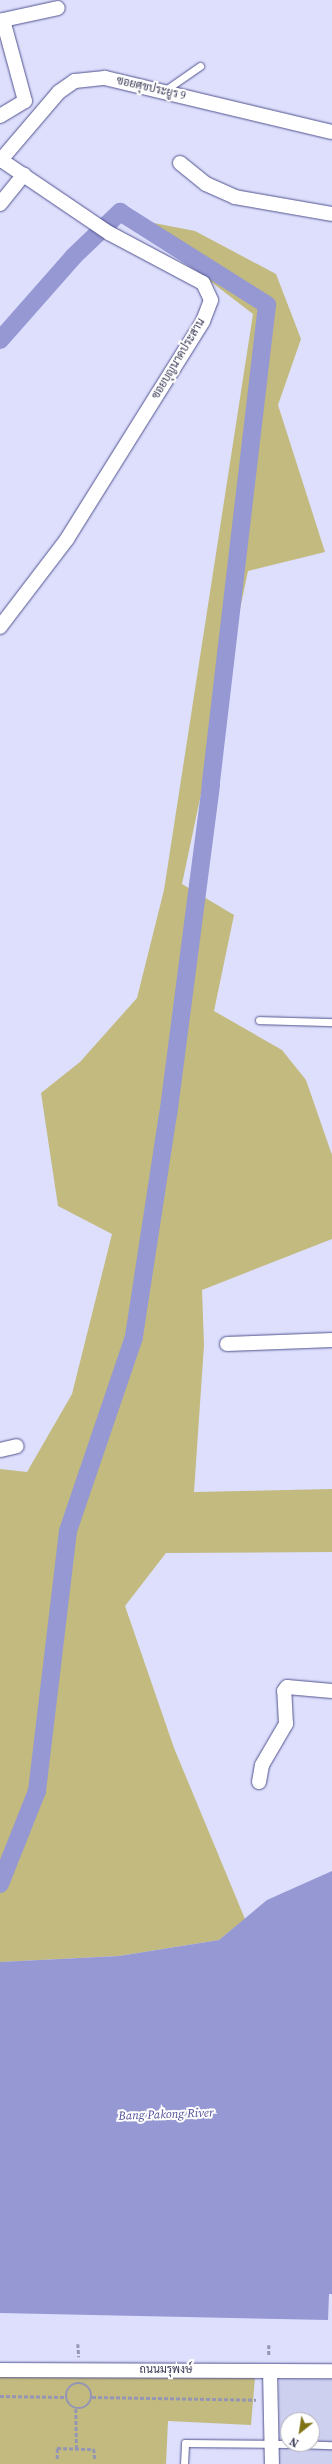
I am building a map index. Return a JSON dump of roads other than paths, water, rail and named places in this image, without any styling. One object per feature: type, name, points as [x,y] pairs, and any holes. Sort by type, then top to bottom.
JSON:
[{"type":"street","points":[[36,118],[25,101],[3,20],[58,8]]},
{"type":"street","name":"ซอยศุขประยูร 9","points":[[1,160],[59,92],[75,81],[105,78],[332,132]]},
{"type":"street","points":[[0,116],[25,101]]},
{"type":"street","name":"ซอยบุญนาคประสาน","points":[[0,627],[67,539],[203,322],[210,300],[203,283],[109,233],[24,174],[1,160]]},
{"type":"street","points":[[180,163],[206,184],[235,197],[332,214]]},
{"type":"street","points":[[0,204],[24,174]]},
{"type":"street","points":[[227,1344],[332,1340]]},
{"type":"street","points":[[0,1450],[17,1446]]},
{"type":"street","points":[[259,1782],[262,1765],[286,1724],[284,1691],[287,1687],[332,1691]]},
{"type":"street","name":"ถนนมรุพงษ์","points":[[0,2370],[332,2371]]},
{"type":"street","points":[[270,2371],[272,2464]]},
{"type":"lane","points":[[163,92],[200,66]]},
{"type":"lane","points":[[259,1020],[332,1022]]},
{"type":"lane","points":[[184,2464],[185,2443],[280,2444]]},
{"type":"lane","points":[[320,2445],[332,2445]]},
{"type":"water","name":"Bang Pakong River","points":[[332,1871],[332,2294],[329,2294],[328,2320],[0,2313],[0,1962],[119,1956],[219,1940],[267,1900]]},
{"type":"waterway","points":[[0,340],[74,256],[120,212],[267,305],[211,785],[168,1114],[134,1337],[68,1531],[37,1791],[0,1884]]}]
